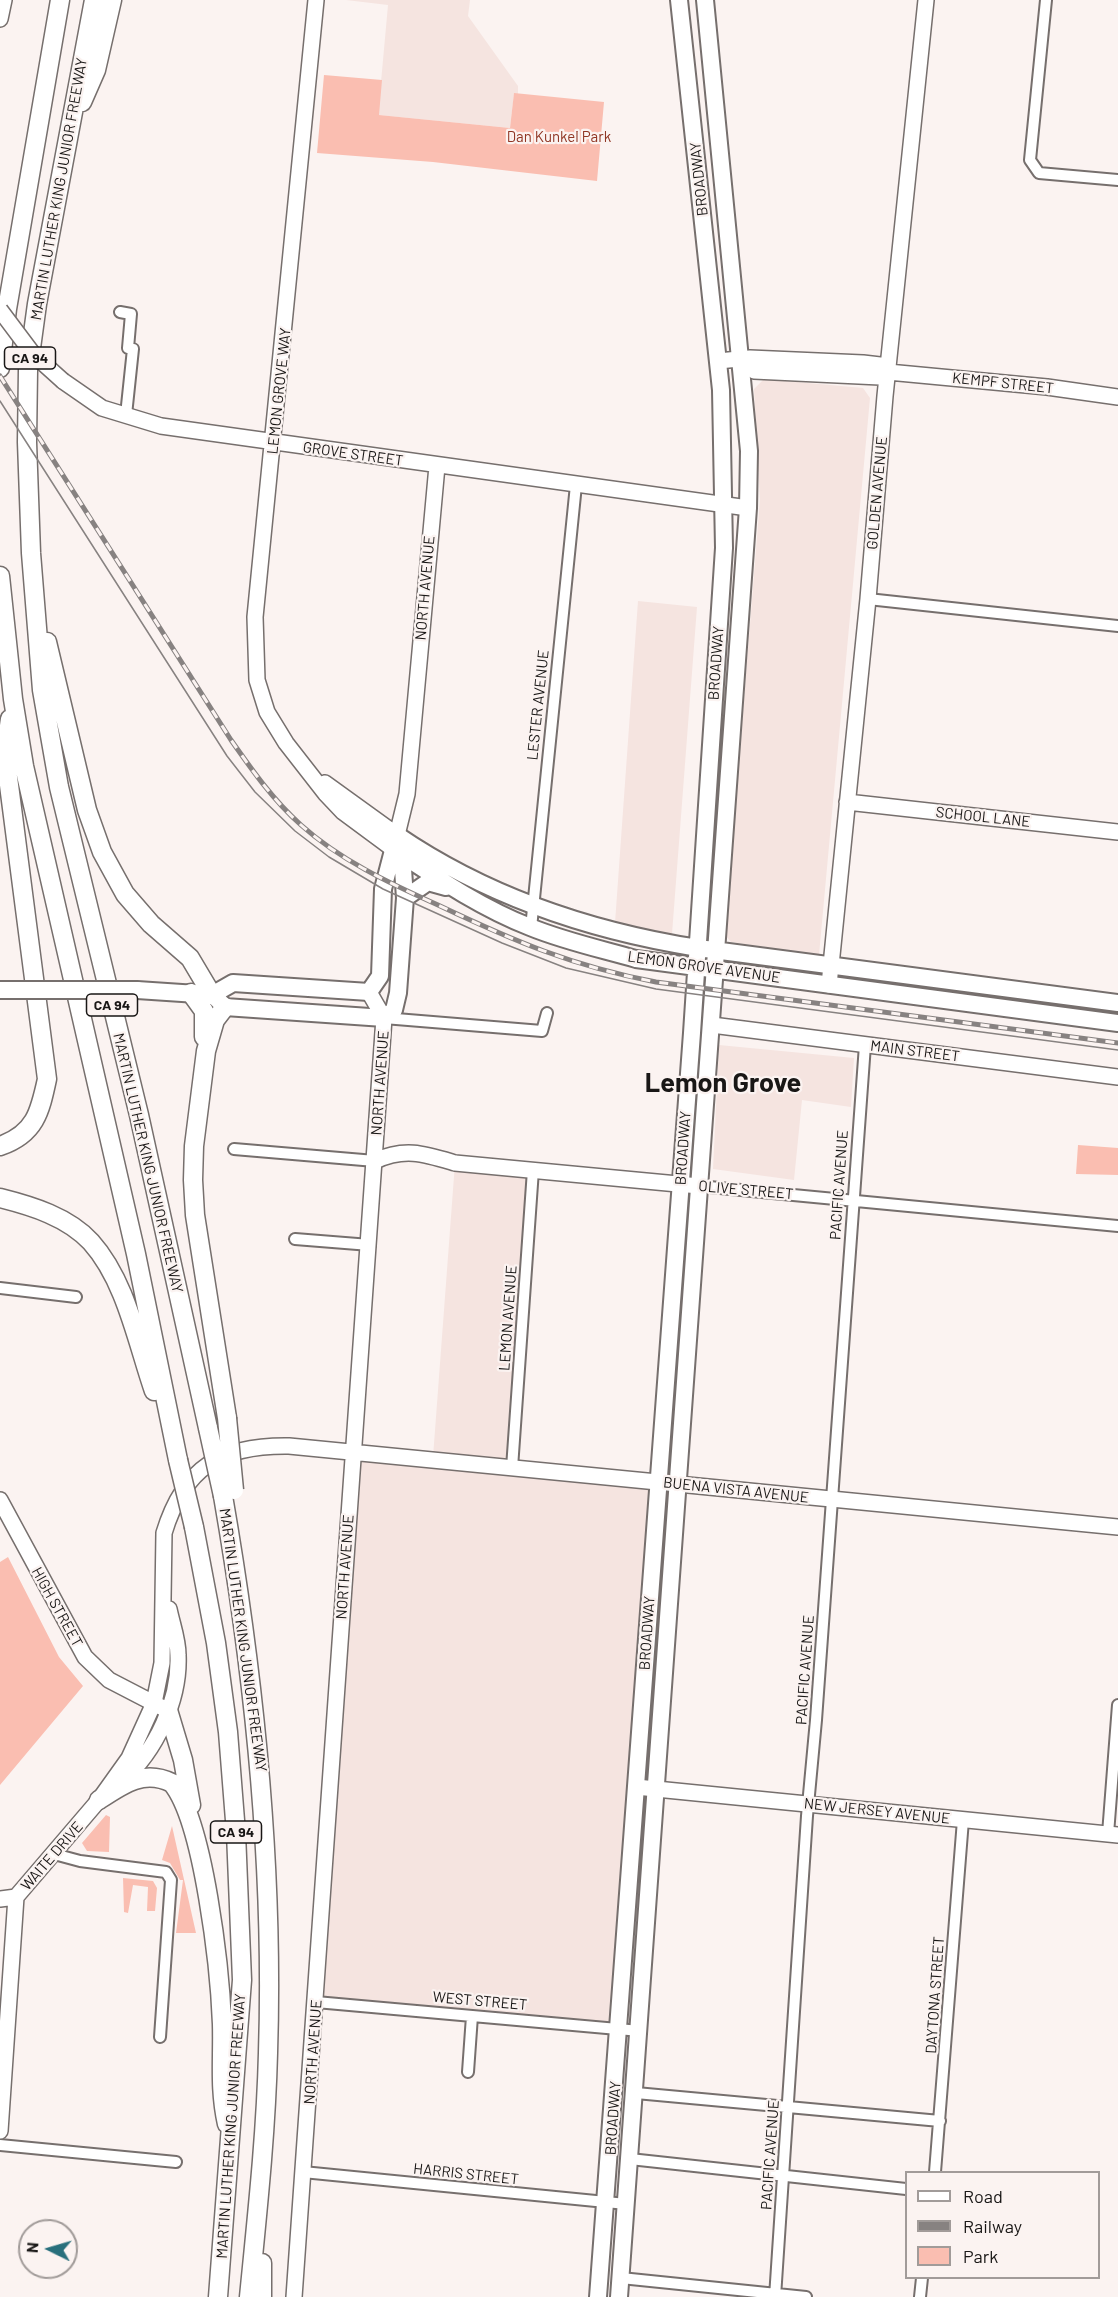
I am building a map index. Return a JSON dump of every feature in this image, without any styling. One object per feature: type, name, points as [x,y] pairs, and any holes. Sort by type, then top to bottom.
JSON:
[{"type":"highway","name":"MARTIN LUTHER KING JUNIOR FREEWAY","points":[[0,368],[7,309],[60,0]]},
{"type":"highway","name":"MARTIN LUTHER KING JUNIOR FREEWAY","points":[[94,0],[37,303],[28,370],[27,442],[33,578],[42,690],[59,787],[139,1115],[208,1428],[229,1493],[230,1533],[260,1748],[267,1917],[268,2051],[249,2297]]},
{"type":"highway","points":[[67,140],[96,70],[112,0]]},
{"type":"highway","name":"MARTIN LUTHER KING JUNIOR FREEWAY","points":[[0,576],[13,699],[26,776],[136,1254],[194,1527],[216,1643],[228,1732],[236,1833],[242,1980],[226,2216],[218,2297]]},
{"type":"highway","points":[[33,578],[87,810],[102,852],[125,894],[151,924],[190,958],[219,1001],[206,1051],[194,1146],[195,1203],[227,1418],[229,1493]]},
{"type":"highway","points":[[0,1146],[17,1140],[39,1115],[47,1079],[5,754],[13,699]]},
{"type":"highway","points":[[191,993],[203,1007],[206,1051]]},
{"type":"highway","points":[[0,1198],[34,1207],[67,1223],[90,1241],[103,1259],[117,1281],[178,1460]]},
{"type":"highway","points":[[161,1707],[183,1760],[221,1990],[221,2097],[231,2140]]},
{"type":"highway","points":[[99,1800],[135,1779],[149,1776],[161,1778],[172,1783],[180,1793],[196,1840]]},
{"type":"highway","points":[[257,2210],[262,2239],[262,2297]]},
{"type":"highway","points":[[211,2297],[226,2216]]},
{"type":"main road","name":"BROADWAY","points":[[598,2297],[697,967],[725,505],[724,439],[718,361],[679,0]]},
{"type":"main road","name":"BROADWAY","points":[[619,2297],[636,2093],[748,508],[748,451],[705,0]]},
{"type":"main road","name":"LEMON GROVE AVENUE","points":[[402,846],[460,893],[531,928],[636,959],[1118,1023]]},
{"type":"main road","name":"LEMON GROVE AVENUE","points":[[402,846],[533,907],[612,931],[698,948],[1118,1003]]},
{"type":"main road","name":"NORTH AVENUE","points":[[384,1018],[394,1010],[398,993],[405,898],[402,888],[402,846]]},
{"type":"main road","name":"NORTH AVENUE","points":[[369,992],[380,976],[383,889],[402,846]]},
{"type":"main road","points":[[405,898],[428,882],[460,893]]},
{"type":"main road","points":[[219,1001],[233,983],[369,992]]},
{"type":"main road","points":[[275,1011],[290,988]]},
{"type":"main road","points":[[0,990],[137,990],[191,993],[219,1001],[275,1011],[384,1018]]},
{"type":"street","points":[[0,20],[4,0]]},
{"type":"street","name":"LEMON GROVE WAY","points":[[306,768],[286,743],[267,712],[257,680],[255,616],[316,0]]},
{"type":"street","name":"GOLDEN AVENUE","points":[[829,985],[926,0]]},
{"type":"street","points":[[1046,0],[1030,160],[1039,173],[1118,180]]},
{"type":"street","name":"GROVE STREET","points":[[0,310],[33,354],[63,381],[102,408],[161,426],[748,508]]},
{"type":"street","points":[[120,312],[131,314],[128,348],[133,349],[126,415]]},
{"type":"street","name":"KEMPF STREET","points":[[718,361],[831,361],[880,365],[888,372],[1047,387],[1118,397]]},
{"type":"street","name":"NORTH AVENUE","points":[[402,846],[437,466]]},
{"type":"street","name":"LESTER AVENUE","points":[[531,928],[576,485]]},
{"type":"street","points":[[868,598],[1118,626]]},
{"type":"street","name":"LEMON GROVE AVENUE","points":[[306,768],[343,812],[402,846]]},
{"type":"street","name":"SCHOOL LANE","points":[[847,802],[1118,832]]},
{"type":"street","points":[[369,992],[384,1018],[542,1031],[548,1013]]},
{"type":"street","name":"NORTH AVENUE","points":[[294,2297],[353,1453],[370,1245],[384,1018]]},
{"type":"street","name":"MAIN STREET","points":[[712,1025],[1118,1077]]},
{"type":"street","name":"PACIFIC AVENUE","points":[[775,2295],[808,1804],[865,1045]]},
{"type":"street","name":"OLIVE STREET","points":[[234,1149],[375,1161],[395,1152],[434,1156],[455,1163],[1118,1226]]},
{"type":"street","name":"LEMON AVENUE","points":[[512,1468],[533,1170]]},
{"type":"street","points":[[295,1239],[370,1245]]},
{"type":"street","points":[[0,1288],[76,1297]]},
{"type":"street","name":"WAITE DRIVE","points":[[0,2131],[16,1897],[99,1800],[129,1758],[161,1707],[178,1669],[178,1652],[161,1567],[164,1533],[170,1513],[195,1472],[210,1462],[242,1449],[273,1446],[353,1453]]},
{"type":"street","name":"BUENA VISTA AVENUE","points":[[353,1453],[1118,1527]]},
{"type":"street","name":"HIGH STREET","points":[[0,1500],[74,1641],[85,1657],[109,1680],[161,1707]]},
{"type":"street","points":[[1113,1835],[1118,1705]]},
{"type":"street","name":"NEW JERSEY AVENUE","points":[[636,1787],[1113,1835]]},
{"type":"street","name":"DAYTONA STREET","points":[[935,2171],[963,1820]]},
{"type":"street","points":[[54,1854],[80,1862],[166,1872],[171,1880],[160,2037]]},
{"type":"street","points":[[0,1899],[16,1897]]},
{"type":"street","name":"WEST STREET","points":[[316,2002],[640,2031]]},
{"type":"street","points":[[468,2072],[472,2016]]},
{"type":"street","points":[[636,2093],[940,2121]]},
{"type":"street","points":[[0,2145],[176,2162]]},
{"type":"street","points":[[630,2159],[905,2189]]},
{"type":"street","name":"HARRIS STREET","points":[[303,2172],[626,2204]]},
{"type":"street","points":[[621,2278],[806,2297]]},
{"type":"street","points":[[920,2297],[922,2279]]},
{"type":"shaded area","points":[[346,0],[470,0],[468,16],[518,86],[518,94],[514,94],[510,128],[378,115],[388,5]]},
{"type":"shaded area","points":[[764,379],[863,388],[870,398],[819,955],[731,942],[725,935],[760,500],[754,389]]},
{"type":"shaded area","points":[[638,601],[697,607],[672,934],[615,923]]},
{"type":"shaded area","points":[[719,1045],[854,1058],[851,1107],[802,1100],[794,1180],[713,1169]]},
{"type":"shaded area","points":[[455,1163],[533,1170],[510,1465],[433,1457]]},
{"type":"shaded area","points":[[356,1454],[655,1484],[618,2026],[319,1999]]},
{"type":"green space","name":"Dan Kunkel Park","points":[[324,75],[382,80],[379,115],[510,128],[514,93],[604,102],[597,181],[433,162],[317,153]]},
{"type":"green space","points":[[1078,1145],[1118,1148],[1118,1175],[1076,1174]]},
{"type":"green space","points":[[8,1557],[59,1657],[83,1686],[0,1785],[0,1562]]},
{"type":"green space","points":[[106,1815],[110,1817],[109,1852],[87,1851],[82,1843]]},
{"type":"green space","points":[[172,1826],[196,1933],[176,1933],[183,1880],[180,1880],[170,1863],[162,1860]]},
{"type":"green space","points":[[123,1878],[153,1881],[157,1888],[155,1911],[147,1911],[148,1887],[133,1885],[128,1913],[124,1912]]},
{"type":"tram line","points":[[0,401],[227,756],[255,792],[295,831],[329,857],[383,889],[502,943],[566,968],[656,989],[1118,1050]]},
{"type":"railway","points":[[0,376],[231,740],[272,795],[291,815],[316,838],[349,860],[401,888],[518,941],[570,960],[626,976],[656,982],[1118,1043]]},
{"type":"district","name":"Lemon Grove","points":[[723,1083]]}]
